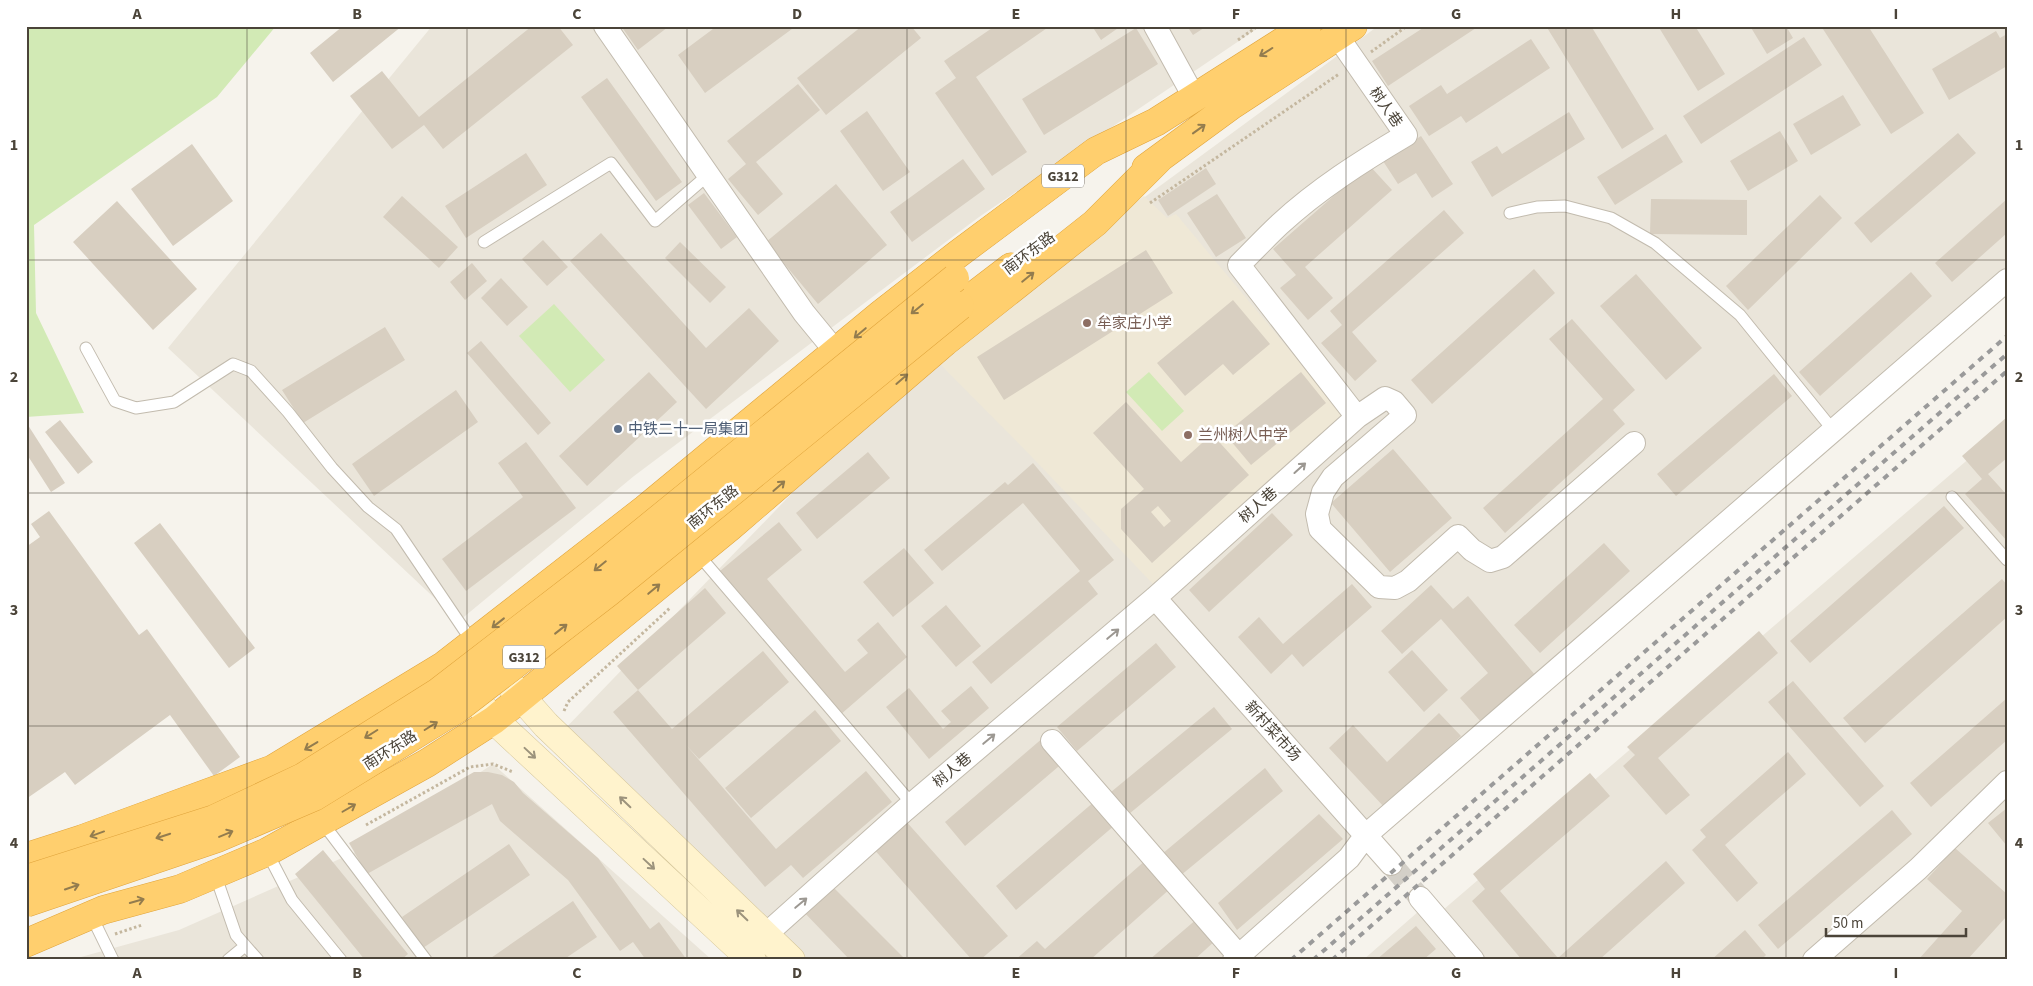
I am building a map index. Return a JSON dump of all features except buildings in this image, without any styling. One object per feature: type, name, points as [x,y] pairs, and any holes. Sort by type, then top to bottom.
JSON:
[{"type":"highway","name":"南环东路","points":[[26,879],[214,819],[303,777],[438,692],[591,574],[955,278],[1156,122],[1307,26]]},
{"type":"highway","name":"南环东路","points":[[26,903],[218,838],[314,797],[457,710],[609,592],[960,306],[1067,224],[1232,105],[1345,31]]},
{"type":"highway","name":"南环东路","points":[[26,857],[82,839],[273,769],[442,666],[645,509],[950,260],[1096,151],[1156,122]]},
{"type":"highway","points":[[26,943],[103,910],[180,889],[267,852],[329,831],[427,763],[494,720],[730,527],[945,342],[1094,223],[1160,158]]},
{"type":"street","points":[[604,26],[804,313],[836,352]]},
{"type":"street","points":[[1155,26],[1194,97]]},
{"type":"street","name":"树人巷","points":[[764,936],[912,804],[1154,598],[1357,417],[1239,265],[1282,223],[1326,188],[1365,159],[1406,135],[1356,62],[1345,31]]},
{"type":"street","points":[[1052,741],[1236,958],[1349,858],[1366,835],[2007,280]]},
{"type":"street","points":[[1357,417],[1386,398],[1394,402],[1405,415],[1334,477],[1323,492],[1317,514],[1320,529],[1379,587],[1395,588],[1408,581],[1458,536],[1472,550],[1490,561],[1503,557],[1634,443]]},
{"type":"street","name":"新村菜市场","points":[[1154,598],[1391,864]]},
{"type":"street","points":[[473,643],[546,726],[791,960]]},
{"type":"street","points":[[442,666],[494,720],[752,960]]},
{"type":"street","points":[[1814,960],[1918,869],[2007,782]]},
{"type":"street","points":[[1420,898],[1473,960]]},
{"type":"lane","points":[[484,242],[611,163],[654,221],[708,175]]},
{"type":"lane","points":[[1510,213],[1536,207],[1565,206],[1611,218],[1655,243],[1740,315],[1833,430]]},
{"type":"lane","points":[[86,348],[115,401],[136,408],[174,402],[233,364],[251,371],[288,412],[332,468],[368,507],[396,529],[473,643]]},
{"type":"lane","points":[[1952,496],[2007,560]]},
{"type":"lane","points":[[697,553],[912,804]]},
{"type":"lane","points":[[329,831],[426,960]]},
{"type":"lane","points":[[267,852],[292,900],[341,960]]},
{"type":"lane","points":[[215,874],[236,935],[258,960]]},
{"type":"lane","points":[[91,915],[114,960]]},
{"type":"lane","points":[[228,960],[245,946]]},
{"type":"path","points":[[1142,208],[1275,119],[1407,26]]},
{"type":"path","points":[[565,720],[564,710],[568,702],[676,603]]},
{"type":"path","points":[[329,831],[470,767],[493,764],[512,770],[519,777]]},
{"type":"shaded area","points":[[432,26],[1261,26],[979,217],[634,476],[459,621],[168,348]]},
{"type":"shaded area","points":[[1378,26],[2007,26],[2007,286],[1229,960],[805,960],[559,735],[799,486],[860,406]]},
{"type":"shaded area","points":[[1144,196],[1167,218],[1176,214],[1343,414],[1153,584],[935,359]]},
{"type":"shaded area","points":[[2007,426],[2007,960],[1363,960],[1419,911],[1429,922]]},
{"type":"shaded area","points":[[493,764],[712,960],[70,960],[179,930],[360,850]]},
{"type":"green space","points":[[26,26],[276,26],[217,97],[34,225],[36,313],[84,413],[26,417]]},
{"type":"green space","points":[[554,304],[605,360],[570,392],[519,336]]},
{"type":"green space","points":[[1149,372],[1184,411],[1162,431],[1126,392]]},
{"type":"tunnel","points":[[1391,864],[1420,898]]},
{"type":"railway","points":[[1291,960],[2007,336]]},
{"type":"railway","points":[[1313,960],[2007,354]]},
{"type":"railway","points":[[1332,960],[2007,371]]},
{"type":"place","name":"牟家庄小学","points":[[1087,323]]},
{"type":"place","name":"中铁二十一局集团","points":[[618,429]]},
{"type":"place","name":"兰州树人中学","points":[[1188,435]]}]
